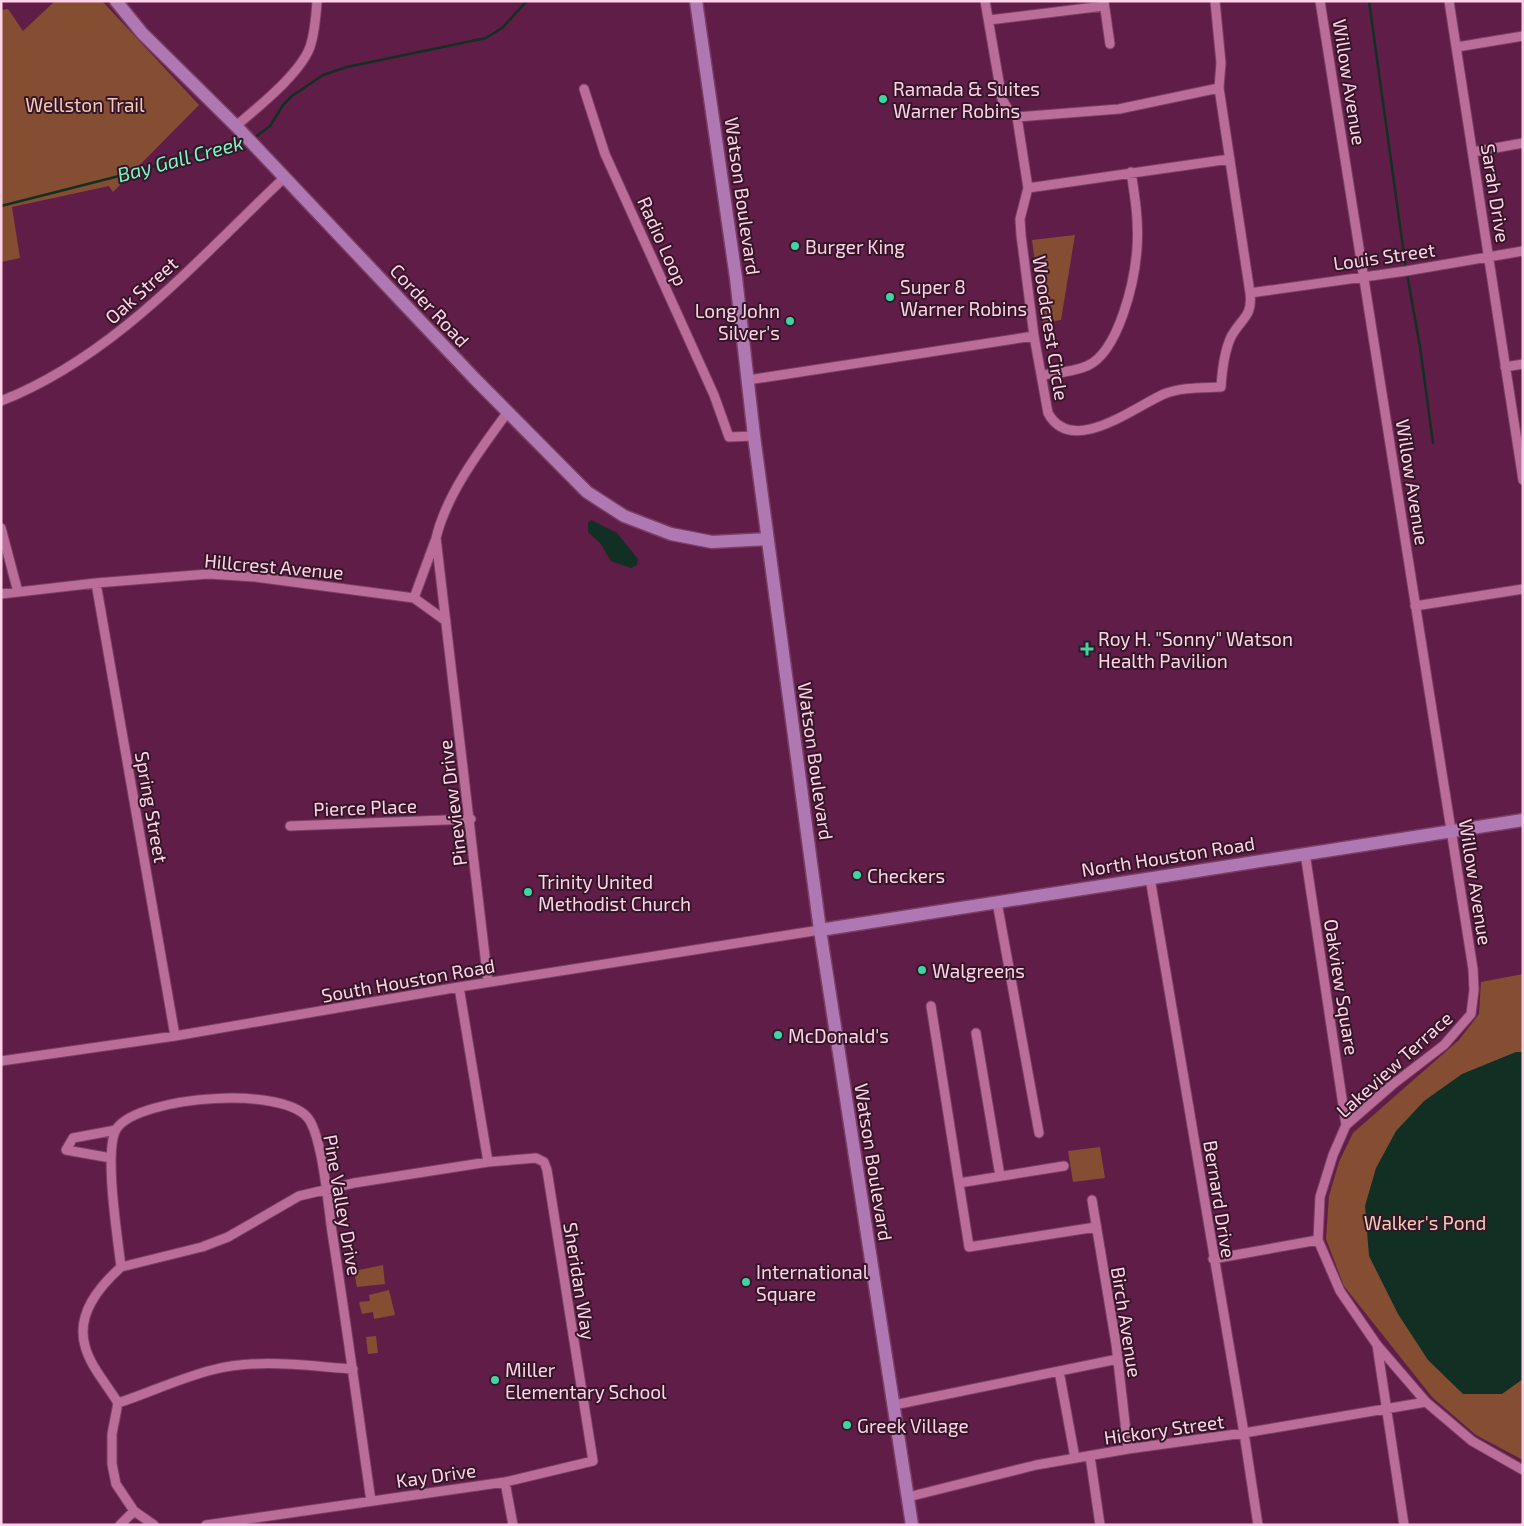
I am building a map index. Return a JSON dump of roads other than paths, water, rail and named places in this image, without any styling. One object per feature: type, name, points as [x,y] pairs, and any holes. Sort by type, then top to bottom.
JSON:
[{"type":"street","name":"Corder Road","points":[[116,1],[142,32],[236,126],[507,413],[587,492],[624,516],[659,531],[712,542],[768,539]]},
{"type":"street","points":[[236,126],[275,92],[309,49],[316,25],[317,1]]},
{"type":"street","name":"Watson Boulevard","points":[[696,1],[736,278],[754,436],[820,930],[912,1525]]},
{"type":"street","points":[[985,1],[1004,105],[1017,117],[1028,188],[1230,159]]},
{"type":"street","name":"Woodcrest Circle","points":[[1028,188],[1020,219],[1034,336],[1048,413],[1054,423],[1061,428],[1091,428],[1108,424],[1163,395],[1178,390],[1221,388],[1223,368],[1231,338],[1250,312],[1250,293],[1220,88],[1221,63],[1215,1]]},
{"type":"street","name":"Willow Avenue","points":[[1320,1],[1473,968]]},
{"type":"street","name":"Sarah Drive","points":[[1449,1],[1490,256],[1523,480]]},
{"type":"street","points":[[989,20],[1104,4],[1110,44]]},
{"type":"street","points":[[1457,48],[1523,36]]},
{"type":"street","points":[[1017,117],[1119,109],[1220,88]]},
{"type":"street","name":"Radio Loop","points":[[584,89],[605,154],[714,395],[729,437],[754,436]]},
{"type":"street","points":[[1473,152],[1523,143]]},
{"type":"street","points":[[1042,375],[1088,366],[1100,357],[1119,328],[1137,249],[1136,208],[1131,172]]},
{"type":"street","name":"Oak Street","points":[[1,401],[20,393],[121,331],[150,307],[284,178]]},
{"type":"street","name":"Louis Street","points":[[1250,293],[1364,275],[1406,271],[1523,250]]},
{"type":"street","points":[[748,380],[1034,336]]},
{"type":"street","points":[[1505,367],[1523,364]]},
{"type":"street","points":[[414,598],[436,538],[440,520],[459,485],[507,413]]},
{"type":"street","points":[[1,528],[18,592]]},
{"type":"street","name":"Pineview Drive","points":[[436,538],[471,819],[488,982]]},
{"type":"street","name":"Hillcrest Avenue","points":[[1,594],[96,583],[208,574],[255,577],[414,598],[446,621]]},
{"type":"street","name":"Spring Street","points":[[96,583],[175,1036]]},
{"type":"street","points":[[1415,606],[1523,589]]},
{"type":"street","name":"Pierce Place","points":[[290,826],[471,819]]},
{"type":"street","name":"North Houston Road","points":[[820,930],[1523,820]]},
{"type":"street","name":"Oakview Square","points":[[1305,853],[1346,1125]]},
{"type":"street","name":"Bernard Drive","points":[[1150,878],[1258,1525]]},
{"type":"street","points":[[997,902],[1039,1133]]},
{"type":"street","name":"South Houston Road","points":[[1,1061],[175,1036],[459,986],[820,930]]},
{"type":"street","name":"Lakeview Terrace","points":[[1473,968],[1474,990],[1471,1014],[1444,1045],[1392,1085],[1346,1125],[1333,1155],[1320,1197],[1318,1240],[1340,1291],[1377,1345],[1426,1402],[1472,1441],[1523,1470]]},
{"type":"street","points":[[459,986],[488,1162]]},
{"type":"street","points":[[931,1006],[968,1247],[1096,1227]]},
{"type":"street","points":[[976,1033],[1000,1176]]},
{"type":"street","name":"Pine Valley Drive","points":[[116,1130],[129,1117],[175,1102],[255,1098],[299,1108],[309,1119],[315,1131],[326,1189],[371,1501]]},
{"type":"street","points":[[111,1158],[66,1150],[73,1138],[116,1130],[111,1158],[122,1267],[105,1281],[89,1305],[82,1328],[85,1348],[118,1404],[112,1434],[112,1464],[116,1484],[134,1511],[154,1525]]},
{"type":"street","name":"Sheridan Way","points":[[122,1267],[202,1247],[228,1237],[299,1196],[326,1189],[488,1162],[536,1158],[544,1162],[547,1170],[593,1461],[505,1482]]},
{"type":"street","points":[[959,1183],[1064,1166]]},
{"type":"street","name":"Birch Avenue","points":[[1092,1200],[1118,1359],[1128,1449]]},
{"type":"street","points":[[1213,1259],[1318,1240]]},
{"type":"street","name":"Lakeview Terrace","points":[[1377,1345],[1386,1409]]},
{"type":"street","points":[[894,1405],[1118,1359]]},
{"type":"street","points":[[118,1404],[212,1370],[254,1365],[289,1364],[353,1369]]},
{"type":"street","points":[[1059,1371],[1075,1458]]},
{"type":"street","name":"Hickory Street","points":[[908,1497],[1036,1465],[1128,1449],[1244,1434],[1426,1402]]},
{"type":"street","points":[[1386,1409],[1404,1525]]},
{"type":"street","points":[[1090,1456],[1100,1525]]},
{"type":"street","points":[[505,1482],[513,1525]]},
{"type":"street","name":"Kay Drive","points":[[371,1501],[505,1482]]},
{"type":"street","points":[[206,1525],[275,1520],[371,1501]]},
{"type":"street","points":[[120,1525],[134,1511]]},
{"type":"waterway","name":"Bay Gall Creek","points":[[254,138],[270,126],[283,105],[292,96],[323,75],[347,67],[486,38],[502,28],[527,1]]},
{"type":"waterway","points":[[1369,1],[1406,269]]},
{"type":"waterway","name":"Bay Gall Creek","points":[[1,206],[127,174],[225,145],[245,142]]},
{"type":"waterway","points":[[1407,274],[1420,347],[1433,443]]},
{"type":"place","name":"Ramada & Suites Warner Robins","points":[[883,99]]},
{"type":"place","name":"Burger King","points":[[795,246]]},
{"type":"place","name":"Super 8 Warner Robins","points":[[890,297]]},
{"type":"place","name":"Long John Silver's","points":[[790,321]]},
{"type":"place","name":"Roy H. \"Sonny\" Watson Health Pavilion","points":[[1087,649]]},
{"type":"place","name":"Checkers","points":[[857,875]]},
{"type":"place","name":"Trinity United Methodist Church","points":[[528,892]]},
{"type":"place","name":"Walgreens","points":[[922,970]]},
{"type":"place","name":"McDonald's","points":[[778,1035]]},
{"type":"place","name":"International Square","points":[[746,1282]]},
{"type":"place","name":"Miller Elementary School","points":[[495,1380]]},
{"type":"place","name":"Greek Village","points":[[847,1425]]},
{"type":"park label","name":"Wellston Trail","points":[[85,104]]},
{"type":"park label","name":"Walker's Pond","points":[[1425,1222]]}]
